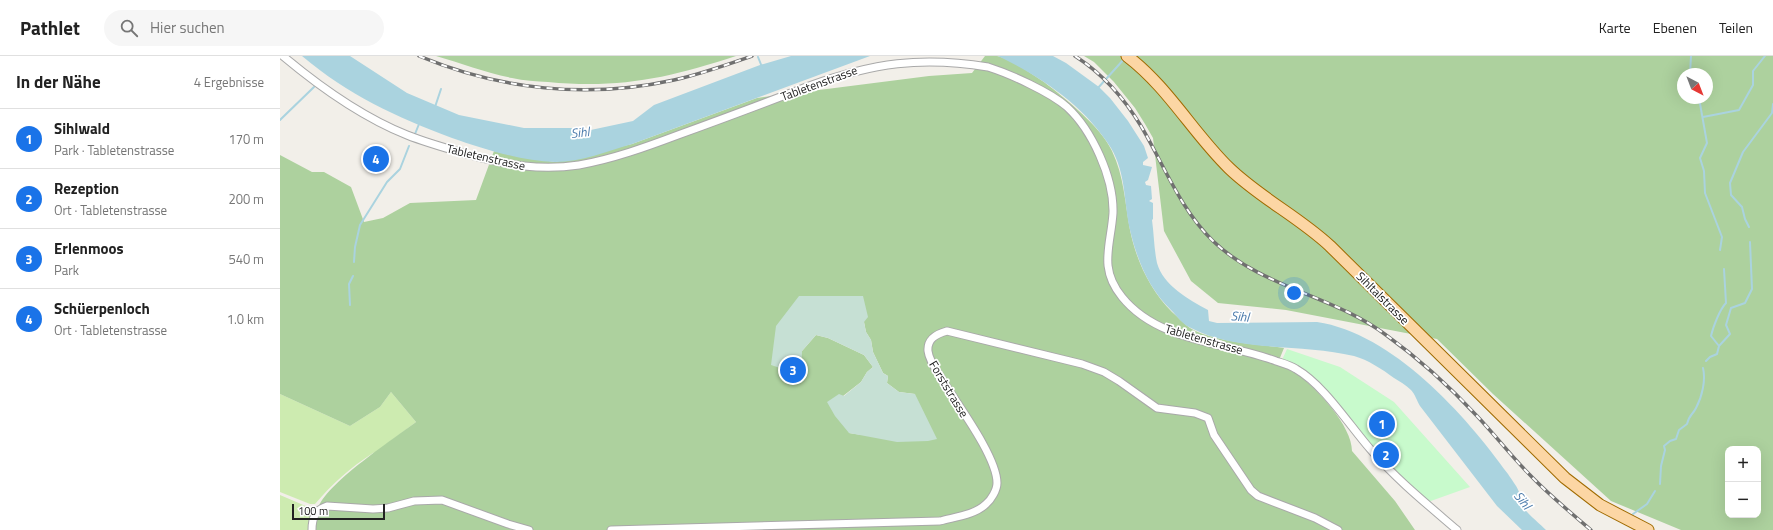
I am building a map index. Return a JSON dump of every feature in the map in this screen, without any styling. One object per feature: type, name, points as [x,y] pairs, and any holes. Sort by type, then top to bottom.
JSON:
[{"type":"main road","name":"Sihltalstrasse","points":[[1127,56],[1165,92],[1231,171],[1254,190],[1308,227],[1330,246],[1561,474],[1600,505],[1648,530]]},
{"type":"street","name":"Tabletenstrasse","points":[[283,56],[351,106],[369,117],[407,135],[500,163],[536,168],[578,165],[613,157],[838,76],[896,59],[935,56],[962,60],[1016,77],[1066,106],[1080,124],[1098,152],[1106,169],[1113,207],[1108,237],[1107,261],[1111,279],[1118,293],[1130,307],[1144,318],[1158,326],[1204,342],[1262,356],[1295,368],[1312,382],[1387,467],[1457,530]]},
{"type":"street","name":"Forststrasse","points":[[611,530],[940,521],[971,512],[984,506],[991,498],[997,485],[995,469],[982,444],[936,369],[928,352],[929,342],[936,334],[947,331],[1082,364],[1104,372],[1157,408],[1195,413],[1208,418],[1214,435],[1251,490],[1258,496],[1315,518],[1338,530]]},
{"type":"street","points":[[312,530],[312,520],[315,514],[320,509],[327,506],[374,509],[428,499],[451,502],[508,524],[529,530]]},
{"type":"green space","points":[[436,56],[736,56],[666,76],[644,80],[621,83],[574,84],[516,79]]},
{"type":"green space","points":[[985,56],[1002,57],[1044,82],[1072,105],[1100,132],[1116,160],[1124,190],[1130,230],[1140,263],[1157,294],[1164,303],[1190,328],[1200,333],[1236,342],[1284,348],[1277,365],[1292,370],[1296,373],[1314,388],[1332,408],[1346,430],[1352,451],[1395,501],[1415,530],[314,530],[315,518],[318,509],[325,496],[335,485],[363,461],[416,422],[391,392],[380,407],[350,426],[280,394],[280,155],[312,172],[324,172],[351,187],[364,222],[383,218],[410,203],[476,200],[494,151],[555,162],[632,144],[757,98],[929,76],[972,73]],"holes":[[[799,296],[864,322],[866,332],[871,340],[873,352],[883,373],[888,376],[887,383],[899,392],[915,394],[862,435],[849,433],[843,396],[861,382],[867,372],[873,367],[864,355],[828,338],[816,335],[802,351]]]},
{"type":"green space","points":[[1084,56],[1773,56],[1773,530],[1681,530],[1611,501],[1493,394],[1437,339],[1286,310],[1218,303],[1191,281],[1164,231],[1153,138],[1135,108],[1114,82],[1094,62]]},
{"type":"green space","points":[[799,296],[863,296],[868,317],[864,322],[866,332],[871,340],[873,352],[883,373],[888,376],[887,383],[899,392],[915,394],[937,439],[928,441],[897,442],[849,433],[835,416],[827,402],[839,394],[844,396],[861,382],[867,372],[873,367],[864,355],[828,338],[816,335],[802,351],[801,375],[771,365],[776,326]]},
{"type":"green space","points":[[1287,349],[1340,367],[1394,402],[1470,487],[1428,502],[1387,466],[1311,378],[1282,360]]},
{"type":"green space","points":[[391,392],[416,422],[349,470],[315,504],[310,504],[280,492],[280,394],[350,426],[380,407]]},
{"type":"green space","points":[[280,495],[308,507],[311,510],[310,530],[280,530]]},
{"type":"water","name":"Sihl","points":[[302,56],[350,56],[407,93],[459,115],[524,128],[573,128],[586,131],[633,121],[654,105],[760,65],[791,56],[870,56],[632,144],[584,158],[565,162],[555,162],[516,157],[490,150],[452,138],[411,122],[355,94],[319,70]]},
{"type":"water","points":[[998,56],[1053,56],[1066,63],[1099,87],[1110,98],[1128,121],[1144,146],[1148,158],[1143,162],[1143,165],[1152,167],[1148,180],[1145,182],[1146,185],[1151,186],[1152,199],[1149,201],[1153,203],[1152,220],[1157,263],[1160,271],[1171,285],[1185,297],[1208,310],[1209,321],[1217,323],[1317,322],[1345,329],[1373,342],[1399,359],[1425,380],[1449,403],[1491,451],[1508,474],[1518,490],[1520,502],[1523,507],[1546,530],[1522,530],[1497,506],[1420,406],[1411,390],[1375,365],[1354,356],[1334,352],[1229,341],[1210,336],[1188,327],[1183,323],[1156,293],[1140,263],[1130,230],[1122,178],[1116,158],[1111,148],[1088,119],[1061,94],[1030,73]]},
{"type":"waterway","points":[[1690,68],[1691,56]]},
{"type":"waterway","points":[[1703,117],[1739,110],[1753,85],[1753,71],[1765,56]]},
{"type":"waterway","points":[[758,57],[762,67]]},
{"type":"waterway","points":[[1097,89],[1125,58]]},
{"type":"waterway","points":[[280,120],[314,87]]},
{"type":"waterway","points":[[435,107],[441,89]]},
{"type":"waterway","points":[[1700,104],[1707,143],[1700,158],[1704,171],[1705,193],[1722,237],[1720,250]]},
{"type":"waterway","points":[[1749,227],[1742,207],[1731,195],[1730,183],[1743,152],[1772,113],[1773,104]]},
{"type":"waterway","points":[[415,134],[419,124]]},
{"type":"waterway","points":[[354,262],[355,247],[360,225],[387,182],[400,169],[409,146]]},
{"type":"waterway","points":[[1719,346],[1730,334],[1726,325],[1731,308],[1745,303],[1752,289],[1750,242]]},
{"type":"waterway","points":[[1706,361],[1710,357],[1717,354],[1719,346],[1711,336],[1721,309],[1726,303],[1724,269]]},
{"type":"waterway","points":[[350,305],[349,284],[353,276]]},
{"type":"waterway","points":[[1660,484],[1661,466],[1665,450],[1664,446],[1670,441],[1676,439],[1679,430],[1687,424],[1696,408],[1703,388],[1703,368]]},
{"type":"waterway","points":[[1633,514],[1647,504],[1655,491]]},
{"type":"railway","points":[[419,56],[450,68],[513,84],[577,90],[642,86],[674,80],[752,56]]},
{"type":"railway","points":[[1075,56],[1095,71],[1120,96],[1141,126],[1182,201],[1201,228],[1213,241],[1232,257],[1253,270],[1275,281],[1344,310],[1365,321],[1398,344],[1422,363],[1456,394],[1537,482],[1591,530]]},
{"type":"place","name":"Schüerpenloch","points":[[376,159]]},
{"type":"place","name":"Erlenmoos","points":[[793,370]]},
{"type":"place","name":"Sihlwald","points":[[1382,424]]},
{"type":"place","name":"Rezeption","points":[[1386,455]]}]
